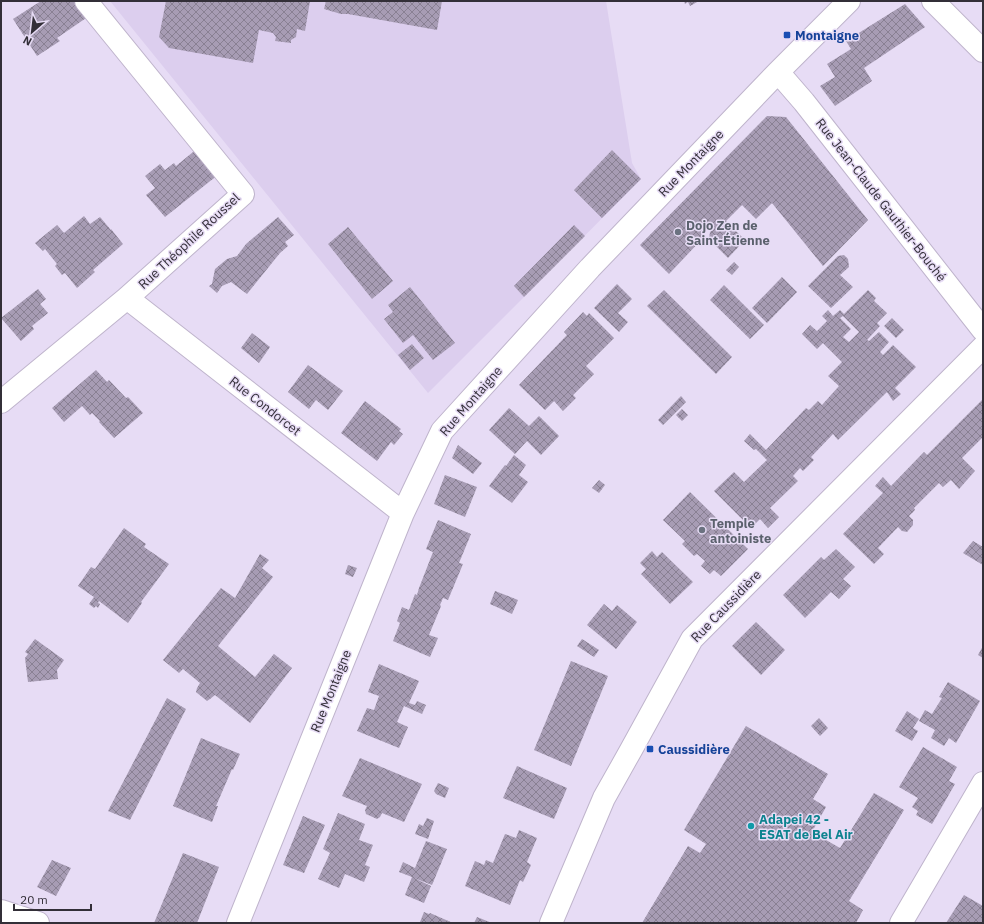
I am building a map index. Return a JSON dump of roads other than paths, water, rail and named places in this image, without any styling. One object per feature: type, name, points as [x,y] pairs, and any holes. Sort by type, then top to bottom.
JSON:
[{"type":"street","name":"Rue Théophile Roussel","points":[[1,402],[127,298],[243,194],[86,1]]},
{"type":"street","name":"Rue Montaigne","points":[[238,923],[403,513],[442,431],[590,268],[778,72],[849,1]]},
{"type":"street","points":[[933,1],[983,51]]},
{"type":"street","name":"Rue Jean-Claude Gauthier-Bouché","points":[[778,72],[804,102],[983,330]]},
{"type":"street","name":"Rue Condorcet","points":[[127,298],[403,513]]},
{"type":"street","name":"Rue Caussidière","points":[[552,923],[604,798],[632,750],[692,639],[983,347]]},
{"type":"street","points":[[901,923],[983,783]]},
{"type":"street","points":[[1,911],[38,923]]},
{"type":"place","name":"Montaigne","points":[[787,35]]},
{"type":"place","name":"Dojo Zen de Saint-Étienne","points":[[678,232]]},
{"type":"place","name":"Temple antoiniste","points":[[702,530]]},
{"type":"place","name":"Caussidière","points":[[650,749]]},
{"type":"place","name":"Adapei 42 - ESAT de Bel Air","points":[[751,826]]}]
